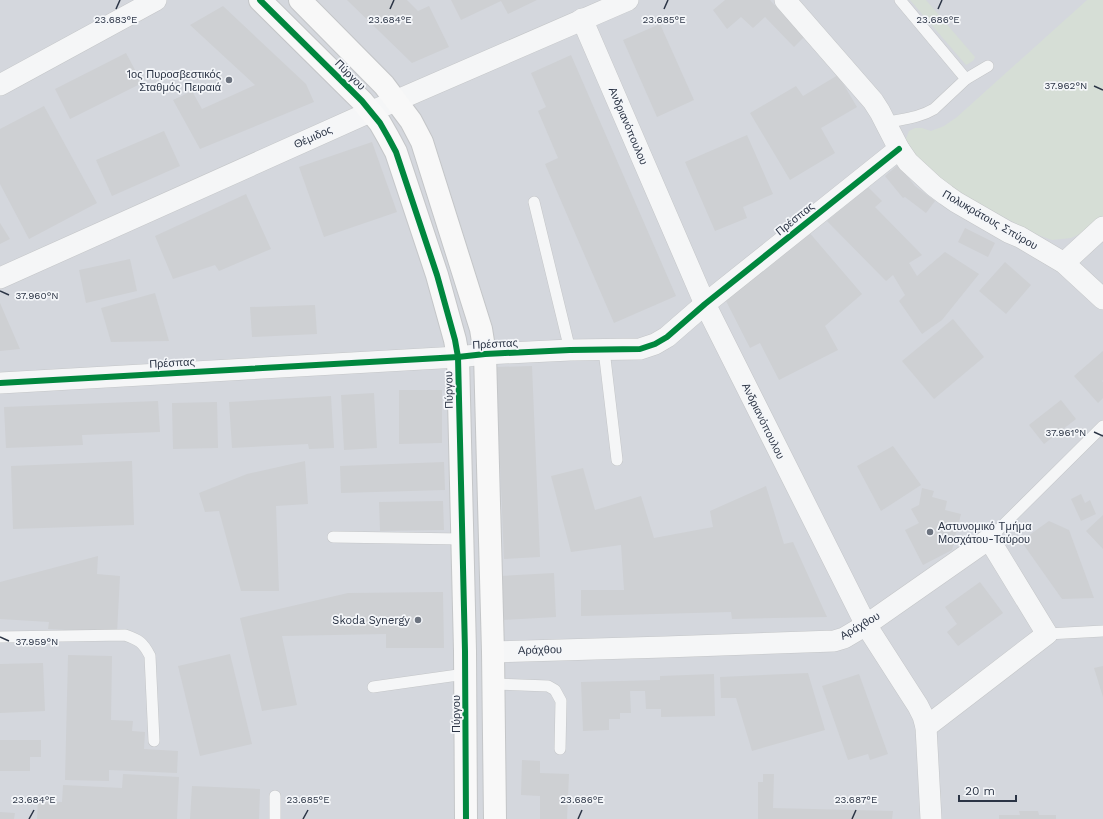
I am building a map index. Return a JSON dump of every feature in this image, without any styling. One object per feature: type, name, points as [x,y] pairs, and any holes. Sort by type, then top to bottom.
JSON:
[{"type":"street","points":[[0,86],[156,0]]},
{"type":"street","name":"Πύργου","points":[[260,0],[362,101],[380,123],[396,152],[437,275],[455,340],[458,357],[465,674],[466,819]]},
{"type":"street","name":"Πύργου","points":[[300,0],[384,85],[411,121],[422,142],[482,329],[485,354],[493,652],[495,819]]},
{"type":"street","name":"Θέμιδος","points":[[0,278],[593,11],[628,0]]},
{"type":"street","name":"Πολυκράτους Σπύρου","points":[[785,0],[873,101],[899,149],[908,162],[924,178],[946,195],[1064,263],[1103,299]]},
{"type":"street","name":"Ανδριανόπουλου","points":[[593,11],[705,304],[866,625],[923,716],[926,726],[931,819]]},
{"type":"street","name":"Πρέσπας","points":[[0,383],[458,357],[485,354],[570,350],[640,349],[667,337],[705,304],[899,149]]},
{"type":"street","points":[[1064,263],[1103,227]]},
{"type":"street","points":[[926,726],[1047,634],[989,539]]},
{"type":"street","name":"Αράχθου","points":[[493,652],[834,641],[844,638],[866,625],[989,539]]},
{"type":"lane","points":[[900,0],[966,79]]},
{"type":"lane","points":[[885,123],[917,116],[934,109],[966,79],[988,66]]},
{"type":"lane","points":[[534,202],[570,350]]},
{"type":"lane","points":[[604,350],[617,460]]},
{"type":"lane","points":[[989,539],[1103,426]]},
{"type":"lane","points":[[333,538],[462,539]]},
{"type":"lane","points":[[1047,634],[1103,631]]},
{"type":"lane","points":[[0,637],[125,636],[136,639],[145,646],[150,656],[154,741]]},
{"type":"lane","points":[[373,688],[465,674]]},
{"type":"lane","points":[[493,684],[548,686],[555,690],[561,701],[560,749]]},
{"type":"lane","points":[[274,819],[275,796]]},
{"type":"shaded area","points":[[0,0],[1103,0],[1103,819],[0,819]]},
{"type":"shaded area","points":[[910,0],[926,0],[975,57],[973,61],[966,65]]},
{"type":"shaded area","points":[[1087,0],[1103,0],[1103,219],[1089,230],[1071,238],[1052,240],[1035,234],[953,189],[930,170],[905,141],[909,131],[915,128],[922,128],[931,131],[944,126],[957,117]]},
{"type":"building","points":[[347,0],[407,0],[418,11],[429,6],[449,47],[412,63]]},
{"type":"building","points":[[451,0],[537,0],[508,14],[501,1],[461,20]]},
{"type":"building","points":[[725,0],[770,0],[804,37],[794,47],[765,17],[753,28],[741,17],[727,29],[713,10]]},
{"type":"building","points":[[223,6],[306,84],[314,102],[200,149],[173,100],[192,91],[202,109],[255,85],[190,25]]},
{"type":"building","points":[[660,24],[694,100],[657,117],[623,40]]},
{"type":"building","points":[[126,53],[142,83],[70,119],[55,89]]},
{"type":"building","points":[[571,55],[676,296],[614,323],[545,164],[558,158],[538,111],[546,107],[531,73]]},
{"type":"building","points":[[838,75],[857,107],[821,128],[835,153],[790,180],[750,113],[796,86],[803,96]]},
{"type":"building","points":[[44,106],[97,203],[29,239],[0,184],[0,129]]},
{"type":"building","points":[[164,131],[180,166],[112,196],[96,160]]},
{"type":"building","points":[[747,135],[773,194],[743,207],[747,218],[715,231],[685,162]]},
{"type":"building","points":[[372,142],[397,212],[324,237],[299,167]]},
{"type":"building","points":[[898,165],[915,186],[935,201],[926,213],[905,197],[903,198],[885,176]]},
{"type":"building","points":[[868,187],[882,201],[875,207],[922,255],[909,263],[917,276],[945,252],[979,274],[942,320],[922,334],[899,301],[905,295],[893,275],[886,281],[827,221]]},
{"type":"building","points":[[246,194],[271,249],[219,271],[215,265],[173,279],[155,236]]},
{"type":"building","points":[[0,223],[10,239],[0,244]]},
{"type":"building","points":[[965,228],[995,243],[988,257],[958,242]]},
{"type":"building","points":[[808,231],[862,294],[825,326],[838,350],[779,380],[760,343],[750,348],[726,301]]},
{"type":"building","points":[[130,259],[137,291],[86,303],[79,270]]},
{"type":"building","points":[[1005,262],[1031,285],[1006,314],[979,291]]},
{"type":"building","points":[[155,293],[169,341],[111,342],[101,308]]},
{"type":"building","points":[[0,303],[20,349],[0,351]]},
{"type":"building","points":[[315,305],[317,334],[252,337],[250,307]]},
{"type":"building","points":[[953,319],[984,357],[934,399],[902,361]]},
{"type":"building","points":[[1103,351],[1103,398],[1098,403],[1074,376]]},
{"type":"building","points":[[532,366],[540,557],[504,559],[496,367]]},
{"type":"building","points":[[399,390],[442,390],[442,443],[399,444]]},
{"type":"building","points":[[374,393],[377,448],[344,450],[341,395]]},
{"type":"building","points":[[331,396],[334,448],[309,449],[308,444],[232,448],[229,402]]},
{"type":"building","points":[[1061,400],[1076,419],[1044,444],[1029,425]]},
{"type":"building","points":[[158,401],[160,432],[82,435],[83,445],[6,448],[4,407]]},
{"type":"building","points":[[217,402],[218,448],[173,449],[172,403]]},
{"type":"building","points":[[893,446],[921,485],[881,511],[857,466]]},
{"type":"building","points":[[132,461],[134,525],[13,529],[11,466]]},
{"type":"building","points":[[305,461],[308,504],[276,506],[279,591],[241,591],[219,511],[205,512],[199,493],[247,474]]},
{"type":"building","points":[[444,462],[445,490],[341,493],[340,466]]},
{"type":"building","points":[[583,468],[595,510],[641,496],[654,538],[713,527],[710,511],[766,486],[784,544],[793,542],[827,617],[732,619],[731,612],[581,616],[581,590],[624,590],[621,545],[571,552],[551,476]]},
{"type":"building","points":[[922,488],[934,491],[932,497],[947,501],[945,510],[961,514],[952,550],[923,565],[905,530],[919,523],[911,509],[919,505]]},
{"type":"building","points":[[1081,494],[1085,503],[1090,500],[1096,514],[1081,521],[1071,499]]},
{"type":"building","points":[[443,501],[444,530],[380,531],[379,502]]},
{"type":"building","points":[[1103,515],[1103,549],[1086,531]]},
{"type":"building","points":[[1049,521],[1069,530],[1094,598],[1062,599],[1021,541]]},
{"type":"building","points":[[98,556],[97,574],[120,576],[117,633],[48,629],[49,622],[0,619],[0,582]]},
{"type":"building","points":[[554,573],[556,617],[502,620],[500,576]]},
{"type":"building","points":[[980,582],[1003,613],[958,646],[947,632],[957,624],[945,607]]},
{"type":"building","points":[[443,592],[444,648],[386,648],[386,634],[282,636],[297,705],[262,711],[240,618],[348,593]]},
{"type":"building","points":[[230,654],[252,744],[200,756],[178,666]]},
{"type":"building","points":[[68,655],[112,656],[111,720],[133,721],[132,731],[145,732],[144,749],[178,751],[177,773],[109,770],[109,781],[65,780]]},
{"type":"building","points":[[43,663],[45,711],[0,713],[0,664]]},
{"type":"building","points":[[1103,666],[1103,697],[1094,668]]},
{"type":"building","points":[[808,673],[825,730],[752,751],[736,698],[721,698],[720,677]]},
{"type":"building","points":[[714,674],[715,716],[661,717],[661,709],[646,709],[645,691],[630,691],[631,713],[620,713],[620,719],[609,719],[609,730],[583,731],[581,682],[660,680],[660,676]]},
{"type":"building","points":[[859,674],[888,754],[870,760],[868,754],[848,760],[822,686]]},
{"type":"building","points":[[0,740],[41,740],[41,757],[30,757],[30,771],[0,771]]},
{"type":"building","points":[[522,760],[540,761],[540,773],[569,774],[567,819],[540,819],[540,796],[521,795]]},
{"type":"building","points":[[123,774],[179,777],[177,819],[37,819],[38,801],[62,802],[63,785],[122,788]]},
{"type":"building","points":[[763,774],[774,774],[773,808],[893,811],[892,819],[758,819],[758,782],[763,782]]},
{"type":"building","points":[[192,786],[260,789],[259,819],[190,819]]},
{"type":"building","points":[[1019,811],[1038,811],[1039,815],[1056,815],[1056,819],[999,819],[999,815],[1020,815]]},
{"type":"building","points":[[0,812],[15,813],[14,819],[0,819]]},
{"type":"cycle path","points":[[260,0],[362,101],[380,123],[396,152],[437,275],[455,340],[458,357],[465,651],[466,819]]},
{"type":"cycle path","points":[[0,383],[458,357],[485,354],[570,350],[640,349],[655,344],[667,337],[705,304],[899,149]]},
{"type":"place","name":"1ος Πυροσβεστικός Σταθμός Πειραιά","points":[[229,80]]},
{"type":"place","name":"Αστυνομικό Τμήμα Μοσχάτου-Ταύρου","points":[[930,532]]},
{"type":"place","name":"Skoda Synergy","points":[[418,620]]}]
